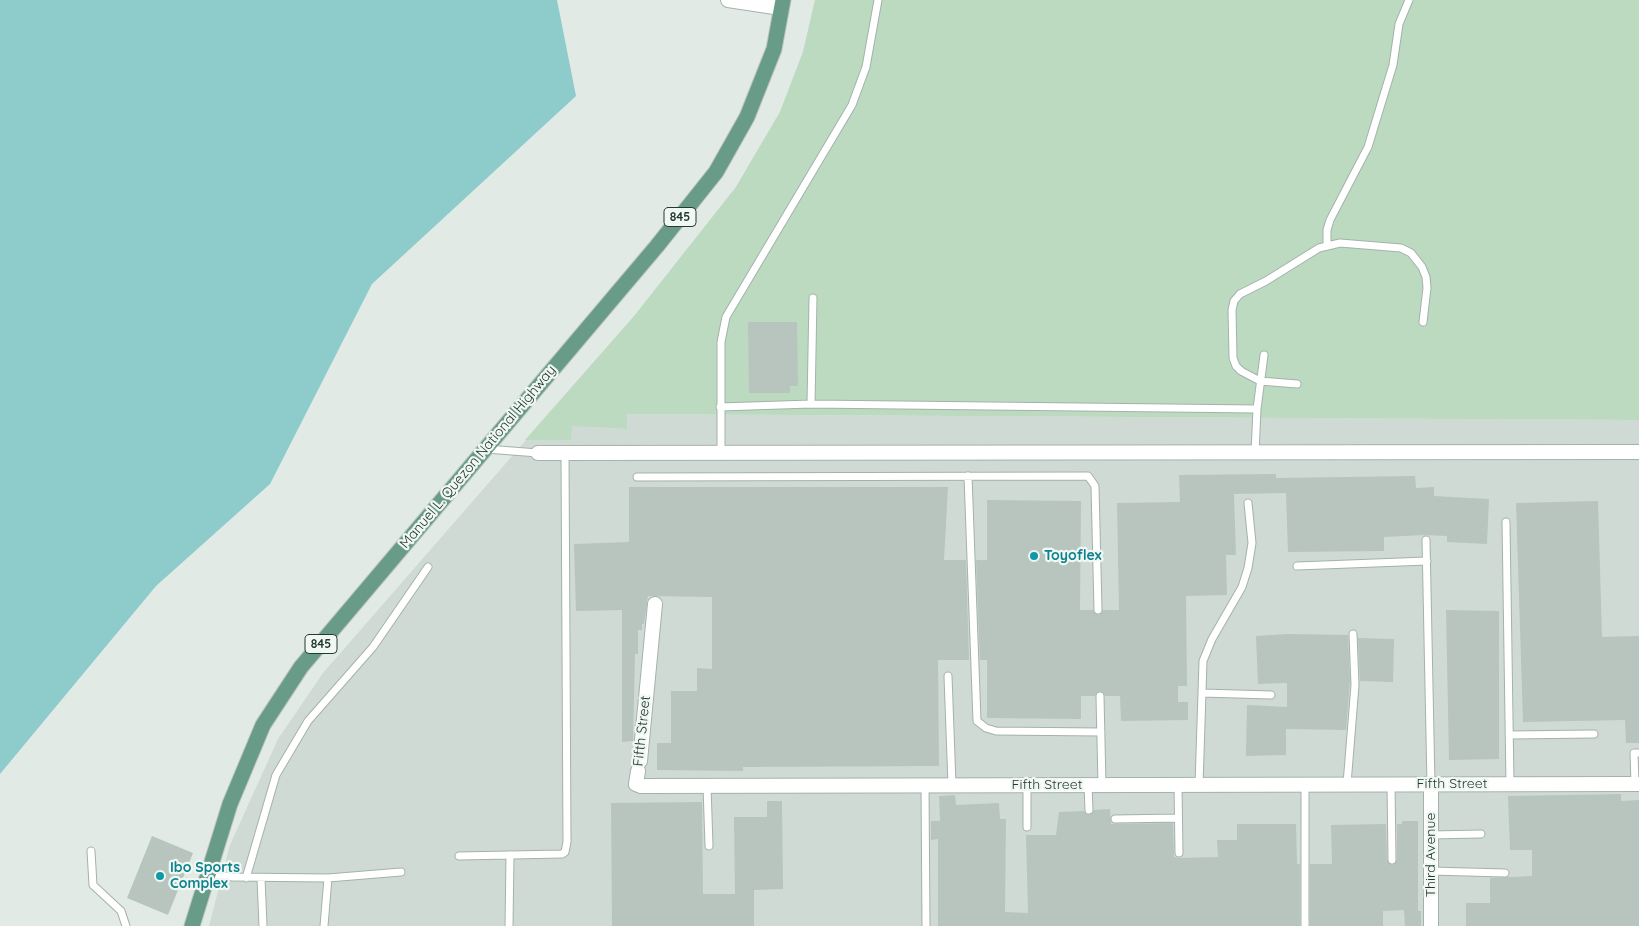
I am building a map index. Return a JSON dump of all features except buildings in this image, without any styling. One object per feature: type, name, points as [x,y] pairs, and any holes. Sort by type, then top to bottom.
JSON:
[{"type":"main road","name":"Manuel L. Quezon National Highway","points":[[192,926],[230,804],[263,726],[301,667],[657,246],[716,172],[747,117],[774,49],[782,4]]},
{"type":"street","points":[[728,0],[782,4]]},
{"type":"street","points":[[538,453],[720,451],[1639,452]]},
{"type":"street","name":"Fifth Street","points":[[655,604],[636,784],[639,786],[1637,784]]},
{"type":"street","name":"Third Avenue","points":[[1431,784],[1431,926]]},
{"type":"lane","points":[[720,451],[721,342],[726,317],[852,105],[866,67],[878,0]]},
{"type":"lane","points":[[1327,245],[1327,230],[1330,220],[1368,147],[1393,65],[1400,24],[1409,0]]},
{"type":"lane","points":[[1297,384],[1260,381],[1241,371],[1232,358],[1232,310],[1234,301],[1250,287],[1266,281],[1307,254],[1327,245],[1340,243],[1401,248],[1411,253],[1422,267],[1426,277],[1427,288],[1423,322]]},
{"type":"lane","points":[[811,404],[813,298]]},
{"type":"lane","points":[[1255,453],[1257,410],[1260,381],[1264,370],[1264,355]]},
{"type":"lane","points":[[720,407],[811,404],[1257,410]]},
{"type":"lane","points":[[485,449],[538,453]]},
{"type":"lane","points":[[459,856],[562,854],[567,842],[565,453]]},
{"type":"lane","points":[[637,476],[1084,476],[1092,479],[1095,486],[1098,610]]},
{"type":"lane","points":[[968,476],[977,722],[986,728],[996,731],[1101,732]]},
{"type":"lane","points":[[1199,785],[1203,661],[1212,639],[1242,588],[1248,568],[1252,543],[1248,503]]},
{"type":"lane","points":[[1506,522],[1510,784]]},
{"type":"lane","points":[[1426,540],[1431,784]]},
{"type":"lane","points":[[1297,566],[1427,561]]},
{"type":"lane","points":[[246,878],[276,775],[280,768],[308,721],[373,647],[428,567]]},
{"type":"lane","points":[[1347,784],[1355,686],[1353,634]]},
{"type":"lane","points":[[948,676],[952,785]]},
{"type":"lane","points":[[1202,693],[1271,695]]},
{"type":"lane","points":[[1089,810],[1095,785],[1101,732],[1100,696]]},
{"type":"lane","points":[[1509,735],[1594,734]]},
{"type":"lane","points":[[1637,784],[1634,753],[1639,753]]},
{"type":"lane","points":[[1305,784],[1305,926]]},
{"type":"lane","points":[[1391,784],[1392,860]]},
{"type":"lane","points":[[925,785],[926,926]]},
{"type":"lane","points":[[1027,785],[1027,827]]},
{"type":"lane","points":[[1178,785],[1179,853]]},
{"type":"lane","points":[[708,786],[709,846]]},
{"type":"lane","points":[[1115,819],[1178,818]]},
{"type":"lane","points":[[1430,835],[1481,834]]},
{"type":"lane","points":[[91,851],[93,885],[121,911],[126,926]]},
{"type":"lane","points":[[509,926],[510,855]]},
{"type":"lane","points":[[1430,871],[1505,873]]},
{"type":"lane","points":[[208,874],[246,878],[328,878],[401,872]]},
{"type":"lane","points":[[262,878],[263,926]]},
{"type":"lane","points":[[324,926],[328,878]]},
{"type":"shaded area","points":[[815,0],[1639,0],[596,396],[593,427],[627,429],[626,414],[1639,420],[1639,926],[209,926],[230,845],[278,739],[323,673],[635,315],[736,187],[780,112],[803,52]]},
{"type":"green space","points":[[815,0],[1639,0],[1639,420],[627,414],[627,429],[572,426],[571,440],[525,440],[635,315],[736,187],[780,112],[803,52]]},
{"type":"water","points":[[0,0],[557,0],[576,96],[372,284],[270,484],[156,586],[0,774]]},
{"type":"place","name":"Toyoflex","points":[[1034,556]]},
{"type":"place","name":"Ibo Sports Complex","points":[[160,876]]}]
